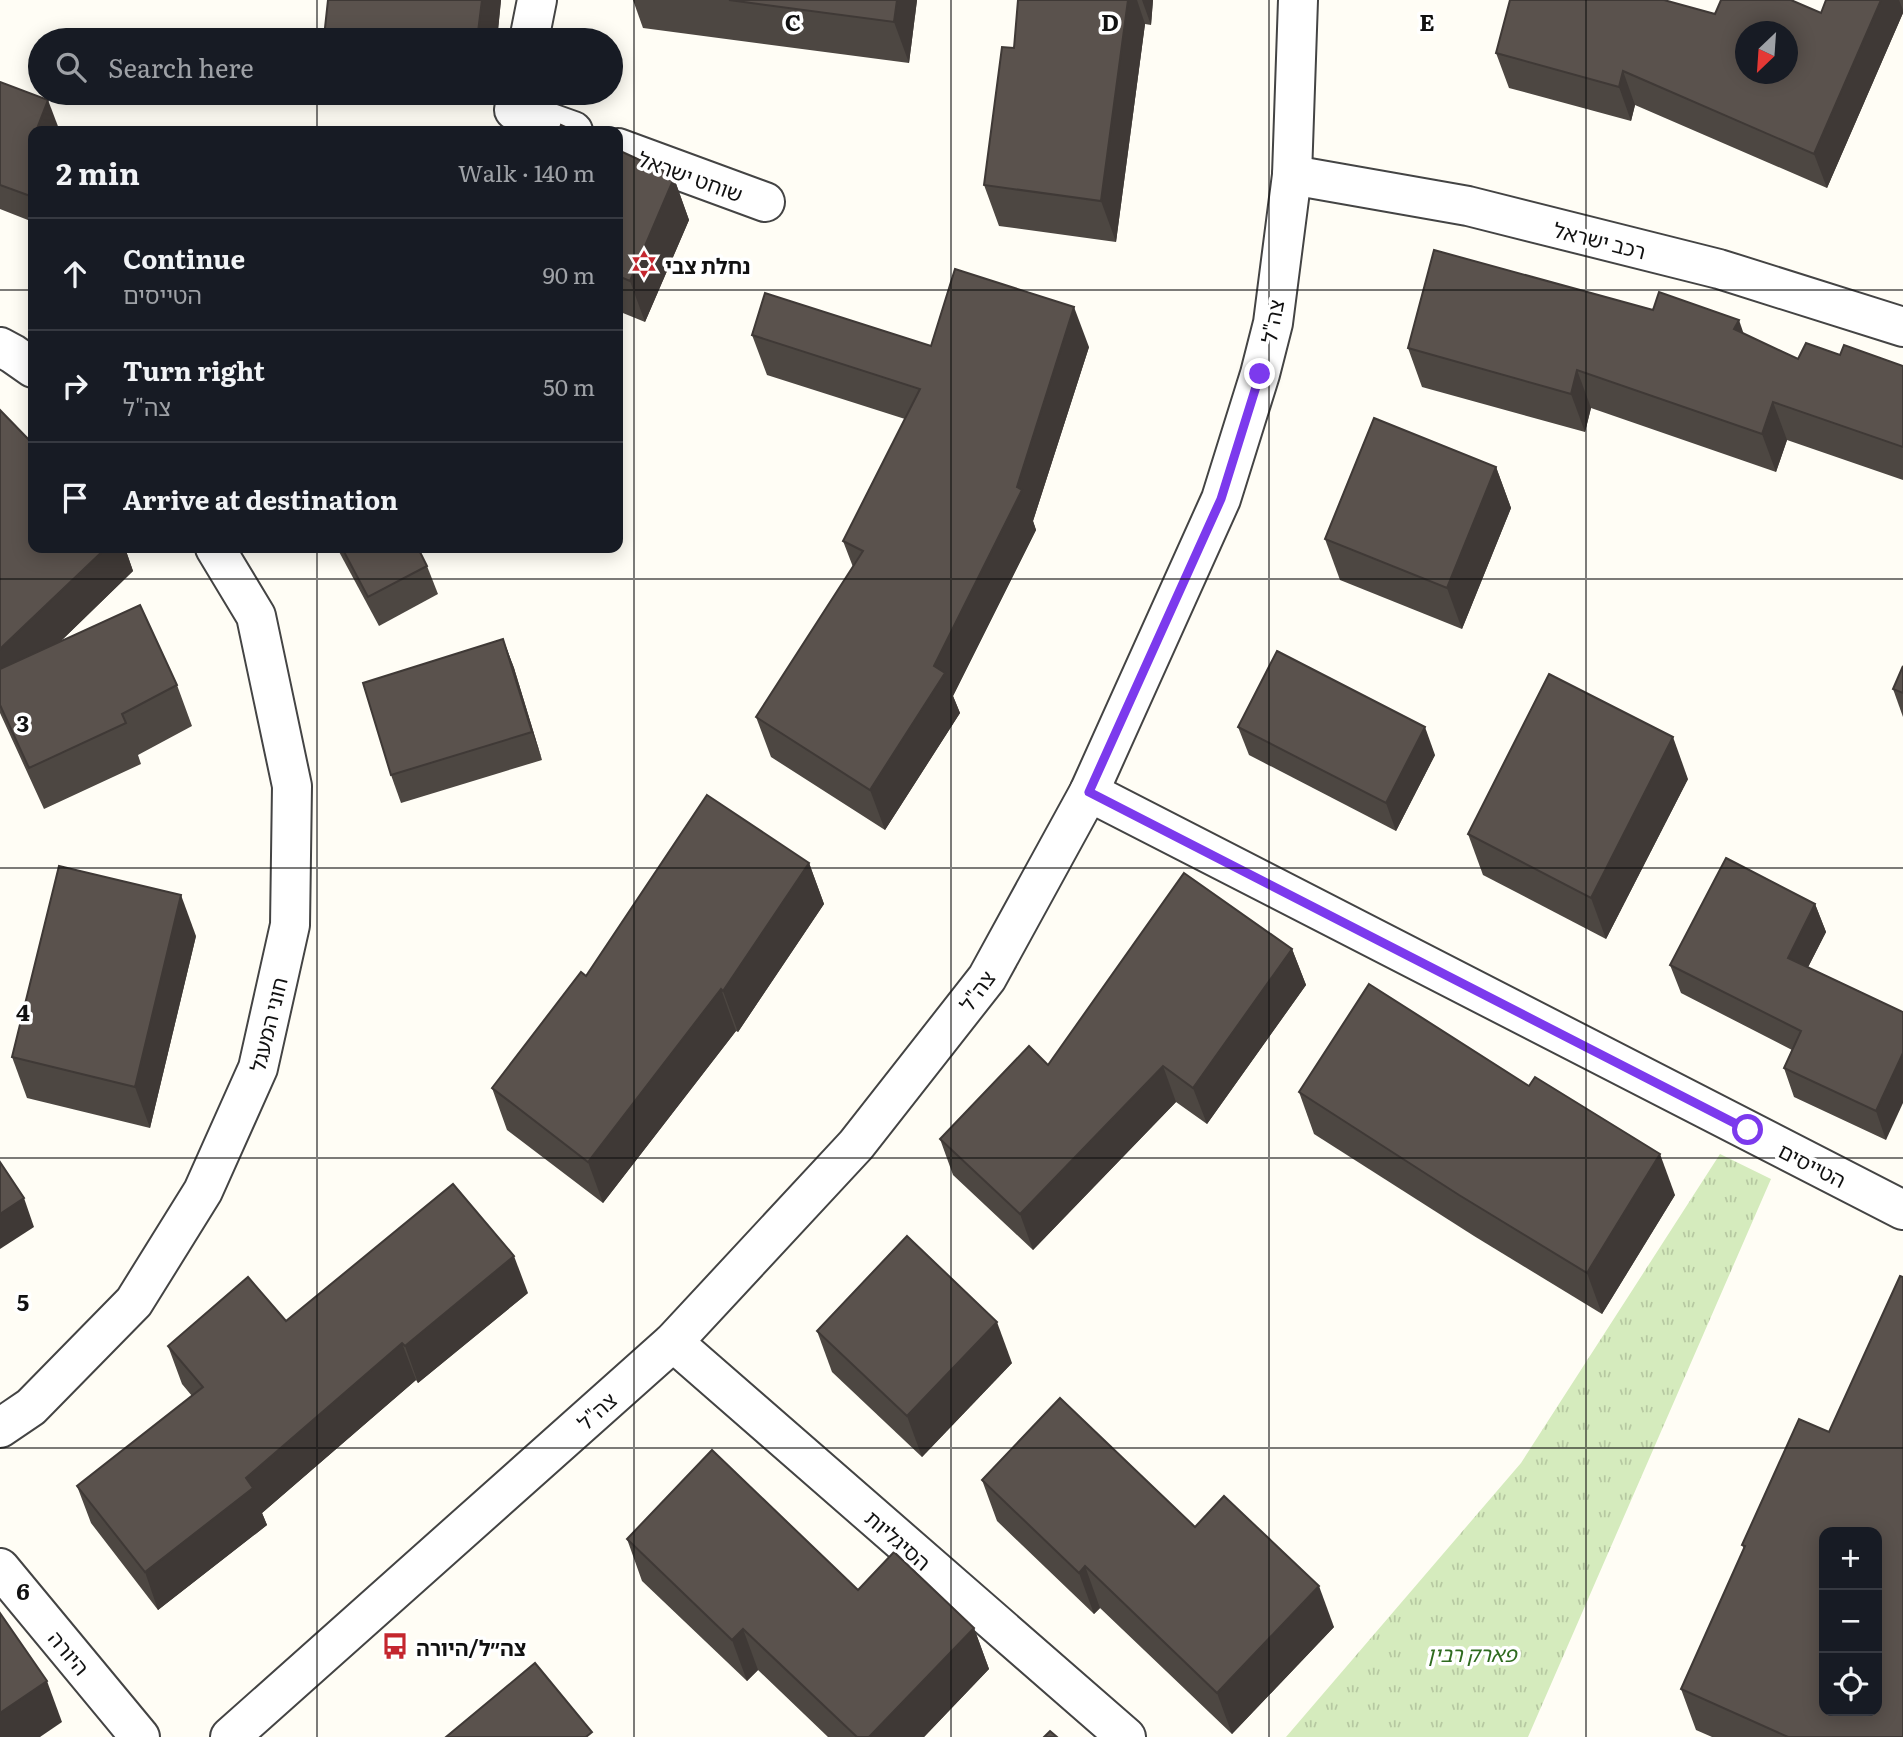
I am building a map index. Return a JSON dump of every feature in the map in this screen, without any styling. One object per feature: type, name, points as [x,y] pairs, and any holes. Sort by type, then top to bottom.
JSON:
[{"type":"street","points":[[531,28],[537,0]]},
{"type":"street","name":"צה\"ל","points":[[230,1737],[673,1342],[856,1145],[987,978],[1089,792],[1221,499],[1273,323],[1292,175],[1298,0]]},
{"type":"street","points":[[515,105],[514,110],[559,126]]},
{"type":"street","name":"שוחט ישראל","points":[[623,150],[765,202]]},
{"type":"street","name":"רכב ישראל","points":[[1292,175],[1468,206],[1719,269],[1903,327]]},
{"type":"street","points":[[0,347],[28,364]]},
{"type":"street","name":"חוני המעגל","points":[[0,1427],[30,1407],[134,1302],[202,1191],[258,1068],[290,925],[292,786],[256,616],[218,553]]},
{"type":"street","name":"הטייסים","points":[[1089,792],[1903,1210]]},
{"type":"street","name":"הסיגליות","points":[[673,1342],[1126,1737]]},
{"type":"street","name":"היורה","points":[[0,1568],[140,1737]]},
{"type":"green space","name":"פארק רבין","points":[[1720,1154],[1771,1179],[1528,1737],[1286,1737],[1521,1463]]},
{"type":"building","points":[[328,0],[482,0],[478,28],[325,28]]},
{"type":"building","points":[[729,0],[897,0],[894,22]]},
{"type":"building","points":[[1018,0],[1128,0],[1101,201],[984,185],[1002,47],[1014,48]]},
{"type":"building","points":[[1510,0],[1664,0],[1715,14],[1721,0],[1791,0],[1821,13],[1826,0],[1881,0],[1814,154],[1623,71],[1619,87],[1496,53]]},
{"type":"building","points":[[0,82],[28,92],[28,105],[46,105],[38,126],[28,126],[28,195],[0,185]]},
{"type":"building","points":[[623,152],[664,171],[663,175],[674,178],[630,281],[623,278]]},
{"type":"building","points":[[1434,250],[1653,310],[1659,292],[1739,320],[1734,329],[1798,359],[1806,343],[1840,355],[1844,345],[1903,366],[1903,447],[1773,402],[1762,434],[1577,370],[1571,394],[1408,348]]},
{"type":"building","points":[[955,269],[1074,307],[1017,487],[1022,490],[934,666],[945,673],[870,790],[756,717],[863,551],[843,541],[920,389],[752,335],[765,293],[931,346]]},
{"type":"building","points":[[0,410],[28,439],[28,553],[101,553],[0,649]]},
{"type":"building","points":[[1374,418],[1496,467],[1447,588],[1325,539]]},
{"type":"building","points":[[345,553],[420,553],[427,566],[368,597]]},
{"type":"building","points":[[140,605],[177,685],[122,714],[126,723],[29,768],[0,705],[0,669]]},
{"type":"building","points":[[503,639],[532,732],[391,775],[363,683]]},
{"type":"building","points":[[1277,651],[1425,727],[1386,803],[1238,727]]},
{"type":"building","points":[[1903,666],[1903,693],[1893,689]]},
{"type":"building","points":[[1549,674],[1673,737],[1591,898],[1468,834]]},
{"type":"building","points":[[707,795],[809,863],[723,991],[721,989],[588,1162],[492,1088],[581,972],[586,976]]},
{"type":"building","points":[[1726,858],[1815,904],[1788,958],[1903,1012],[1903,1053],[1876,1111],[1784,1068],[1801,1031],[1670,965]]},
{"type":"building","points":[[59,866],[181,895],[135,1087],[12,1057]]},
{"type":"building","points":[[1184,873],[1292,949],[1193,1088],[1163,1066],[1020,1214],[940,1139],[1029,1046],[1048,1065]]},
{"type":"building","points":[[1369,984],[1529,1086],[1535,1077],[1660,1154],[1587,1273],[1299,1092]]},
{"type":"building","points":[[0,1162],[24,1198],[0,1214]]},
{"type":"building","points":[[453,1184],[514,1256],[405,1346],[402,1343],[246,1478],[253,1488],[145,1572],[77,1486],[203,1387],[168,1346],[248,1277],[286,1321]]},
{"type":"building","points":[[907,1236],[997,1322],[907,1416],[817,1331]]},
{"type":"building","points":[[1900,1276],[1903,1277],[1903,1737],[1788,1737],[1681,1689],[1799,1419],[1829,1432]]},
{"type":"building","points":[[1060,1398],[1195,1527],[1224,1496],[1319,1586],[1217,1693],[1085,1566],[1079,1573],[982,1480]]},
{"type":"building","points":[[712,1450],[858,1590],[894,1552],[974,1628],[869,1737],[857,1737],[743,1629],[732,1640],[627,1539]]},
{"type":"building","points":[[0,1613],[47,1681],[0,1713]]},
{"type":"building","points":[[535,1663],[592,1732],[586,1737],[446,1737]]},
{"type":"building","points":[[1050,1731],[1057,1737],[1044,1737]]},
{"type":"place","name":"נחלת צבי","points":[[644,264]]},
{"type":"place","name":"צה״ל/היורה","points":[[395,1646]]},
{"type":"route","points":[[1260,374],[1221,499],[1089,792],[1748,1130]]}]
